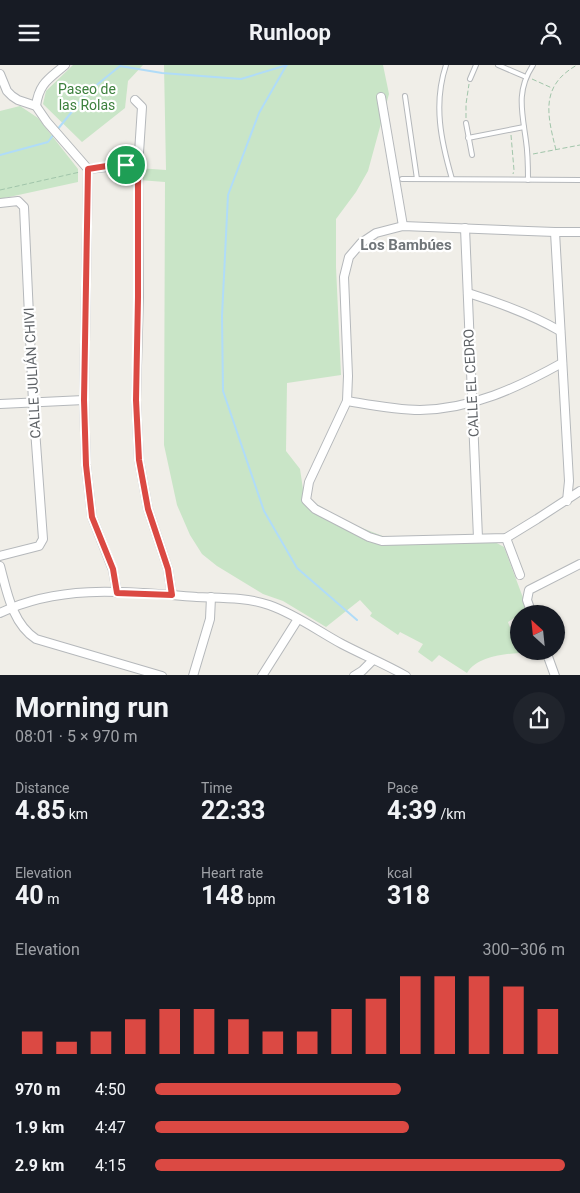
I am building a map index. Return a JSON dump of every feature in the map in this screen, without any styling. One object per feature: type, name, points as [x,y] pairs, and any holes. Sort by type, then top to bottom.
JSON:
[{"type":"street","points":[[36,106],[37,94],[40,88],[62,66]]},
{"type":"street","points":[[0,75],[12,96],[36,106],[47,122],[88,169],[84,400],[86,465],[92,517],[113,569],[117,593]]},
{"type":"street","points":[[381,97],[403,226]]},
{"type":"street","points":[[135,100],[142,107],[138,168],[136,400],[139,460],[148,509],[168,569],[172,595]]},
{"type":"street","points":[[88,169],[126,165],[138,168]]},
{"type":"street","name":"CALLE JULIÁN CHIVI","points":[[0,203],[14,200],[20,202],[24,207],[33,402],[43,539],[41,545],[0,556]]},
{"type":"street","points":[[580,232],[403,226],[376,233],[361,243],[349,257],[344,277],[348,376],[347,401],[309,482],[306,496],[308,503],[321,513],[376,540],[506,538],[580,491]]},
{"type":"street","name":"CALLE EL CEDRO","points":[[465,228],[478,538]]},
{"type":"street","points":[[555,232],[569,481],[567,501]]},
{"type":"street","points":[[468,293],[542,320],[560,331]]},
{"type":"street","points":[[347,401],[398,409],[421,410],[472,403],[496,396],[530,381],[562,363]]},
{"type":"street","points":[[0,404],[84,400]]},
{"type":"street","points":[[569,481],[580,487]]},
{"type":"street","points":[[506,538],[520,575]]},
{"type":"street","points":[[529,605],[527,601],[529,590],[580,564]]},
{"type":"street","points":[[0,566],[12,607],[20,624],[26,632],[36,639],[162,675]]},
{"type":"street","points":[[0,613],[40,598],[69,593],[117,593],[248,599],[269,605],[373,660],[406,675]]},
{"type":"street","points":[[193,675],[210,619],[211,597]]},
{"type":"street","points":[[262,675],[298,619]]},
{"type":"street","points":[[354,675],[362,671],[373,660]]},
{"type":"street","points":[[549,660],[555,675]]},
{"type":"lane","points":[[446,65],[439,101],[439,127],[452,179]]},
{"type":"lane","points":[[470,79],[476,65]]},
{"type":"lane","points":[[498,65],[526,77]]},
{"type":"lane","points":[[528,180],[528,155],[521,104],[526,77],[534,65]]},
{"type":"lane","points":[[405,96],[417,179]]},
{"type":"lane","points":[[466,123],[472,155]]},
{"type":"lane","points":[[468,137],[524,127]]},
{"type":"lane","points":[[402,179],[580,180]]},
{"type":"path","points":[[556,150],[549,121],[548,107],[552,88],[562,75],[577,65]]},
{"type":"path","points":[[526,77],[552,88]]},
{"type":"path","points":[[466,123],[466,103],[470,79]]},
{"type":"path","points":[[510,176],[514,170],[511,130]]},
{"type":"path","points":[[528,155],[580,145]]},
{"type":"path","points":[[0,190],[79,173],[88,169]]},
{"type":"green space","name":"Paseo de las Rolas","points":[[73,65],[143,65],[128,81],[125,108],[82,142],[43,104],[46,91]]},
{"type":"green space","points":[[164,65],[383,65],[389,94],[368,171],[356,192],[336,219],[336,267],[341,375],[287,383],[286,451],[300,469],[304,496],[342,520],[395,541],[493,541],[504,547],[526,605],[510,605],[510,621],[508,622],[510,628],[510,654],[483,660],[467,673],[439,655],[432,662],[418,652],[423,644],[400,632],[398,635],[370,616],[372,613],[360,600],[326,627],[283,601],[263,594],[217,566],[202,554],[190,535],[177,505],[164,445],[165,182],[139,180],[138,168],[166,170]]},
{"type":"green space","name":"Paseo de las Rolas","points":[[20,106],[38,118],[78,169],[78,182],[0,199],[0,111]]},
{"type":"waterway","points":[[57,130],[88,92],[120,66],[162,73],[241,79],[287,65]]},
{"type":"waterway","points":[[286,66],[259,113],[228,195],[222,316],[223,391],[264,511],[297,568],[357,620]]},
{"type":"waterway","points":[[0,155],[48,142],[54,134]]},
{"type":"district","name":"Los Bambúes","points":[[406,245]]},
{"type":"route","points":[[126,165],[138,168],[136,400],[139,460],[148,509],[168,569],[172,595],[117,593],[113,569],[92,517],[86,465],[84,400],[88,169],[126,165]]}]
